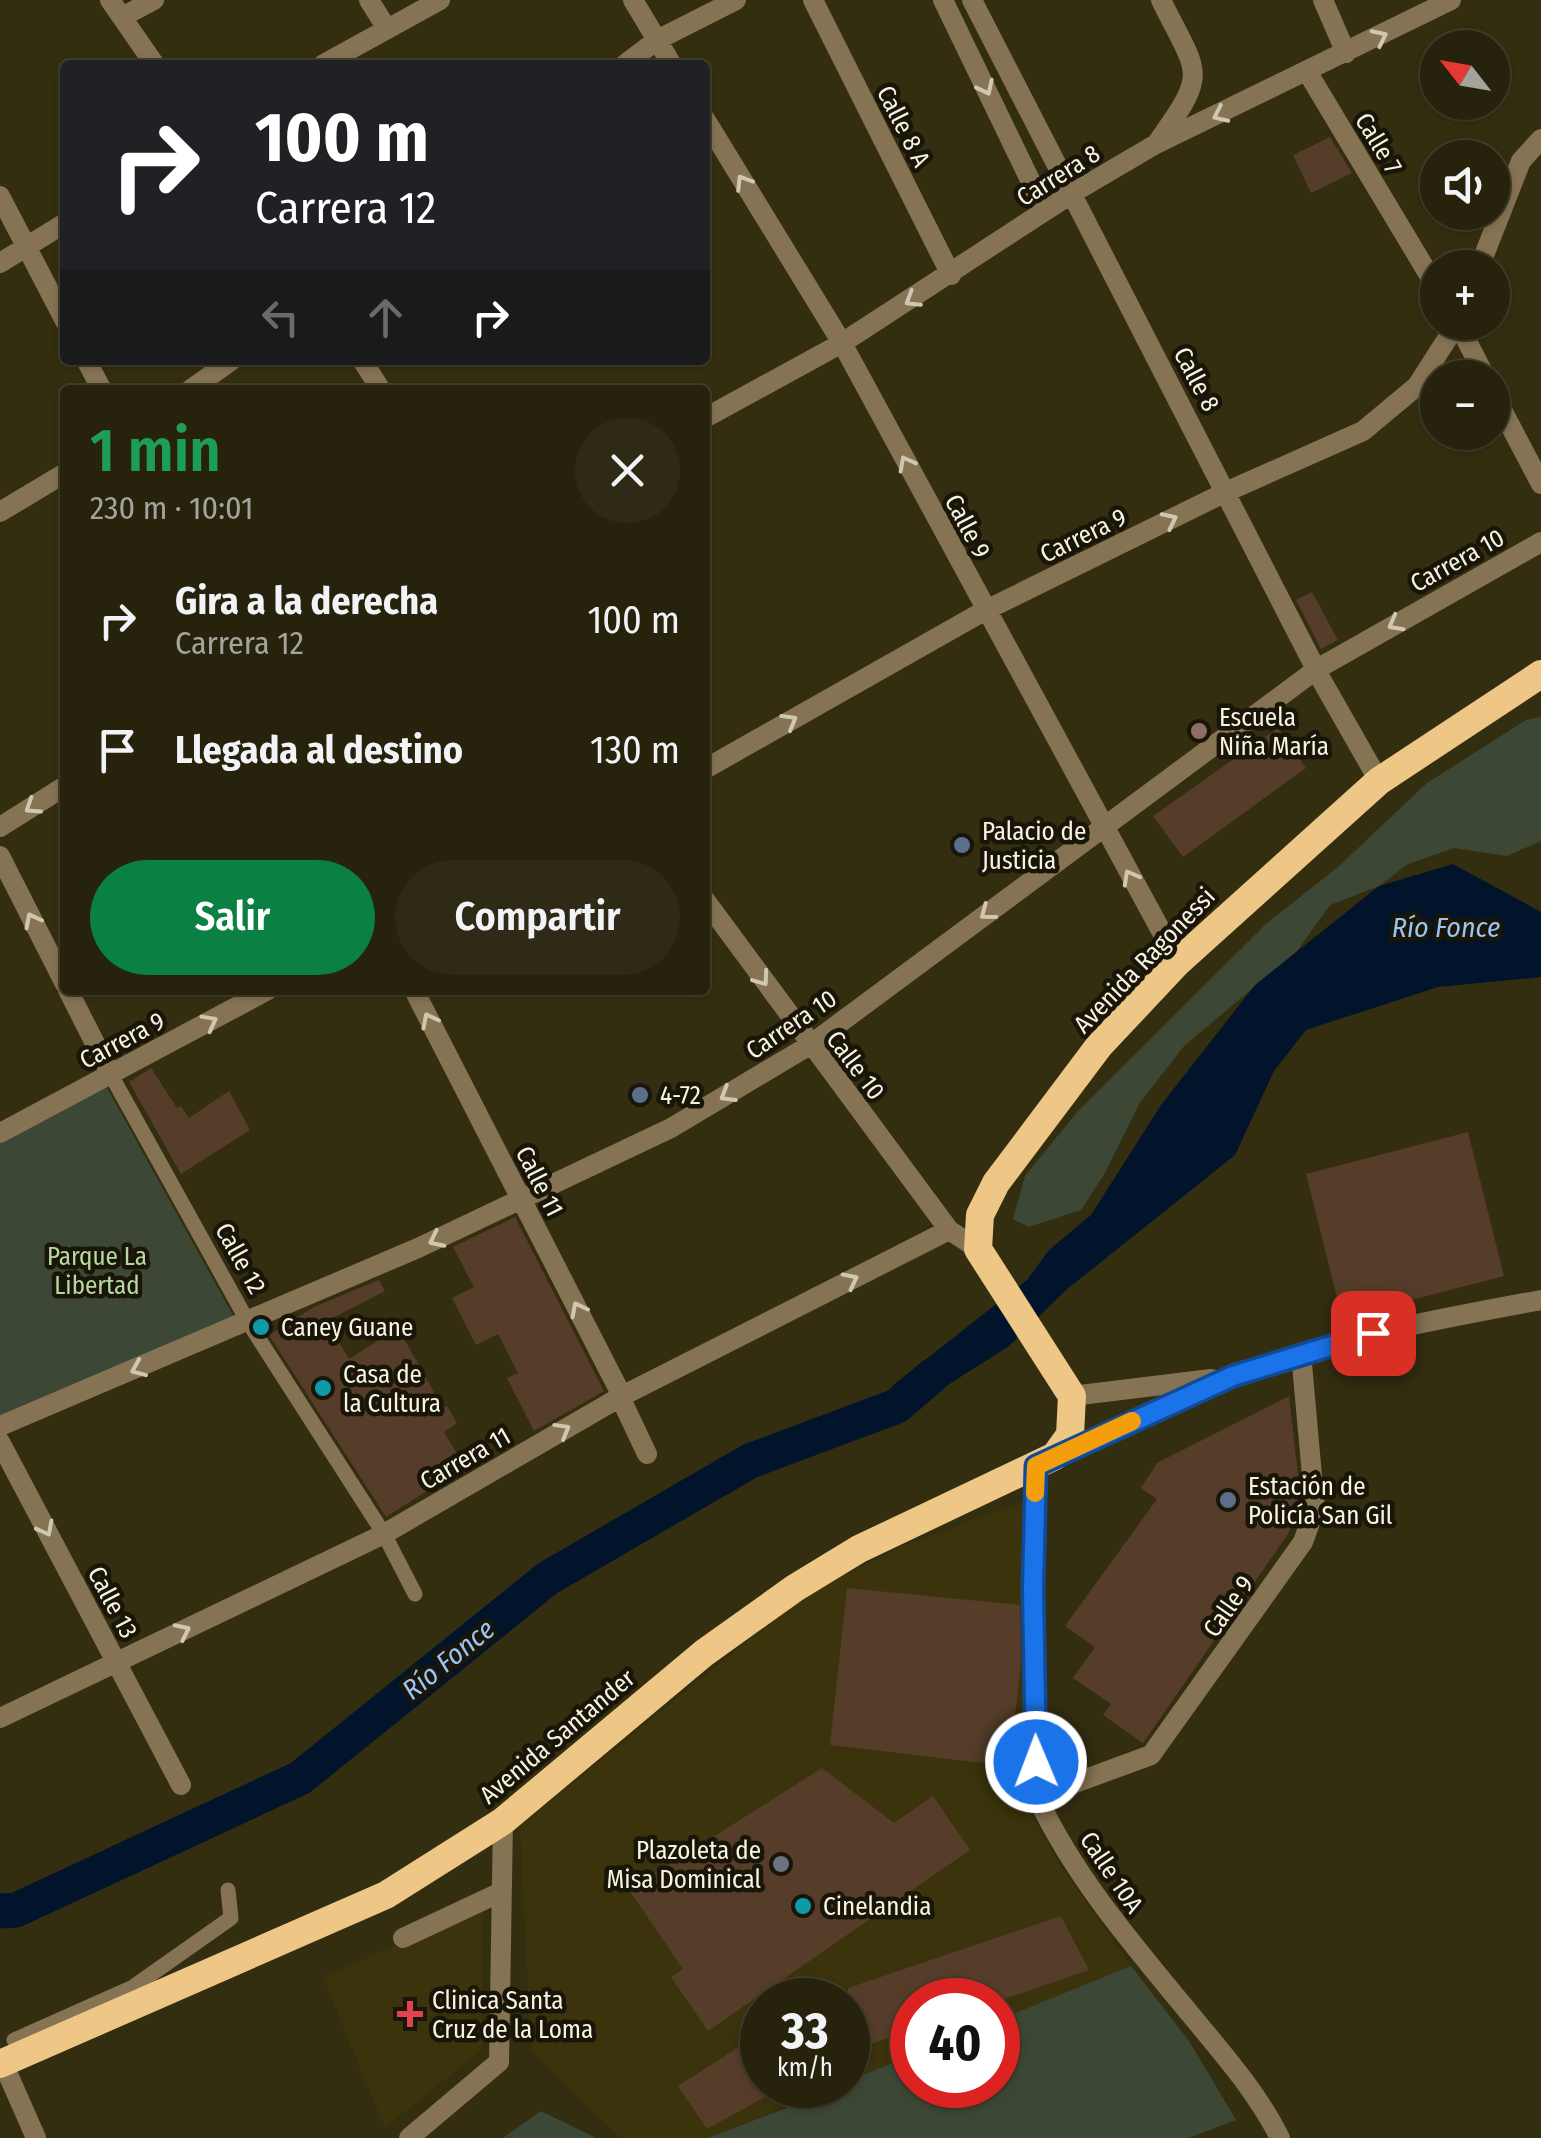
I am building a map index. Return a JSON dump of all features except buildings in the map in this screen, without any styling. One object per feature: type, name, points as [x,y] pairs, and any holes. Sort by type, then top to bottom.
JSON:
[{"type":"highway","name":"Avenida Ragonessi","points":[[985,1259],[980,1215],[996,1183],[1099,1046],[1178,962],[1379,780],[1541,674]]},
{"type":"highway","points":[[985,1259],[1068,1386],[1070,1435],[1046,1461]]},
{"type":"highway","name":"Avenida Santander","points":[[4,2057],[386,1895],[503,1821],[704,1653],[795,1588],[859,1550],[1046,1461]]},
{"type":"street","points":[[152,60],[116,8],[154,0]]},
{"type":"street","points":[[370,0],[387,29]]},
{"type":"street","points":[[331,60],[440,0]]},
{"type":"street","points":[[632,0],[669,60]]},
{"type":"street","points":[[631,60],[657,40],[736,0]]},
{"type":"street","name":"Calle 8 A","points":[[813,0],[950,275]]},
{"type":"street","points":[[943,0],[1045,212]]},
{"type":"street","name":"Calle 8","points":[[972,0],[1317,669],[1379,780]]},
{"type":"street","points":[[1156,144],[1192,94],[1195,69],[1160,0]]},
{"type":"street","points":[[1324,0],[1346,53]]},
{"type":"street","name":"Carrera 8","points":[[710,415],[842,343],[1070,194],[1156,144],[1451,0]]},
{"type":"street","name":"Calle 7","points":[[1308,73],[1420,260]]},
{"type":"street","name":"Calle 9","points":[[710,127],[842,343],[984,611],[1178,962]]},
{"type":"street","points":[[1487,250],[1521,161],[1541,139]]},
{"type":"street","points":[[0,196],[60,312]]},
{"type":"street","points":[[0,263],[60,225]]},
{"type":"street","name":"Carrera 9","points":[[710,766],[984,611],[1228,491],[1363,431],[1417,386],[1446,340]]},
{"type":"street","points":[[197,385],[225,365]]},
{"type":"street","points":[[1510,425],[1541,484]]},
{"type":"street","points":[[0,512],[60,475]]},
{"type":"street","name":"Carrera 10","points":[[0,1426],[248,1322],[671,1128],[810,1045],[1317,669],[1541,542]]},
{"type":"street","points":[[0,828],[60,789]]},
{"type":"street","name":"Calle 12","points":[[0,856],[60,975]]},
{"type":"street","name":"Calle 10","points":[[710,907],[949,1230],[985,1259]]},
{"type":"street","name":"Calle 12","points":[[70,995],[248,1322],[384,1534],[415,1594]]},
{"type":"street","name":"Carrera 9","points":[[0,1134],[259,995]]},
{"type":"street","name":"Calle 11","points":[[417,995],[647,1454]]},
{"type":"street","name":"Carrera 11","points":[[0,1718],[384,1534],[621,1396],[949,1230]]},
{"type":"street","points":[[1046,1461],[1233,1376],[1301,1353],[1409,1324],[1541,1300]]},
{"type":"street","name":"Calle 9","points":[[1037,1797],[1152,1755],[1304,1542],[1314,1509],[1301,1353]]},
{"type":"street","points":[[1068,1386],[1233,1376]]},
{"type":"street","name":"Calle 13","points":[[0,1442],[181,1785]]},
{"type":"street","name":"Calle 10A","points":[[1046,1461],[1033,1588],[1037,1797],[1067,1852],[1121,1931],[1248,2084],[1280,2138]]},
{"type":"street","points":[[408,2138],[498,2062],[503,1821]]},
{"type":"street","points":[[36,2138],[4,2057],[133,1988],[231,1918],[228,1890]]},
{"type":"street","points":[[403,1938],[500,1892]]},
{"type":"shaded area","points":[[1029,1499],[1023,1800],[1059,1864],[1131,1966],[1020,2011],[1020,1978],[890,1978],[890,2064],[870,2072],[870,1978],[740,1978],[740,2108],[781,2108],[707,2138],[620,2138],[531,2051],[520,1826],[800,1598],[896,1549]]},
{"type":"shaded area","name":"Clinica Santa Cruz de la Loma","points":[[483,1907],[482,2050],[385,2128],[323,1977]]},
{"type":"green space","points":[[1541,717],[1541,841],[1507,856],[1454,848],[1408,864],[1379,886],[1330,905],[1297,951],[1184,1046],[1139,1104],[1105,1173],[1081,1210],[1029,1227],[1013,1219],[1025,1176],[1078,1111],[1267,923],[1338,867],[1427,783],[1526,720]]},
{"type":"green space","name":"Parque La Libertad","points":[[106,1086],[234,1317],[0,1416],[0,1144]]},
{"type":"green space","points":[[1131,1966],[1189,2041],[1236,2120],[1189,2138],[707,2138],[787,2108],[870,2108],[870,2072],[890,2064],[890,2108],[1020,2108],[1020,2011]]},
{"type":"green space","points":[[541,2111],[596,2138],[503,2138]]},
{"type":"water","name":"Río Fonce","points":[[1453,864],[1541,912],[1541,977],[1438,987],[1306,1030],[1274,1071],[1235,1155],[1066,1290],[1009,1346],[910,1409],[897,1406],[892,1386],[1027,1280],[1049,1250],[1091,1215],[1161,1105],[1255,985],[1379,886]]},
{"type":"waterway","name":"Río Fonce","points":[[0,1911],[16,1910],[300,1778],[548,1578],[750,1461],[897,1406],[932,1376]]},
{"type":"slow traffic","points":[[1035,1493],[1036,1466],[1132,1421]]},
{"type":"place","name":"Escuela Niña María","points":[[1199,731]]},
{"type":"place","name":"Palacio de Justicia","points":[[962,845]]},
{"type":"place","name":"4-72","points":[[640,1095]]},
{"type":"place","name":"Caney Guane","points":[[261,1327]]},
{"type":"place","name":"Casa de la Cultura","points":[[323,1388]]},
{"type":"place","name":"Estación de Policía San Gil","points":[[1228,1500]]},
{"type":"place","name":"Plazoleta de Misa Dominical","points":[[781,1864]]},
{"type":"place","name":"Cinelandia","points":[[803,1906]]},
{"type":"place","name":"Clinica Santa Cruz de la Loma","points":[[410,2014]]},
{"type":"route","points":[[1036,1762],[1036,1466],[1233,1376],[1373,1333]]}]
